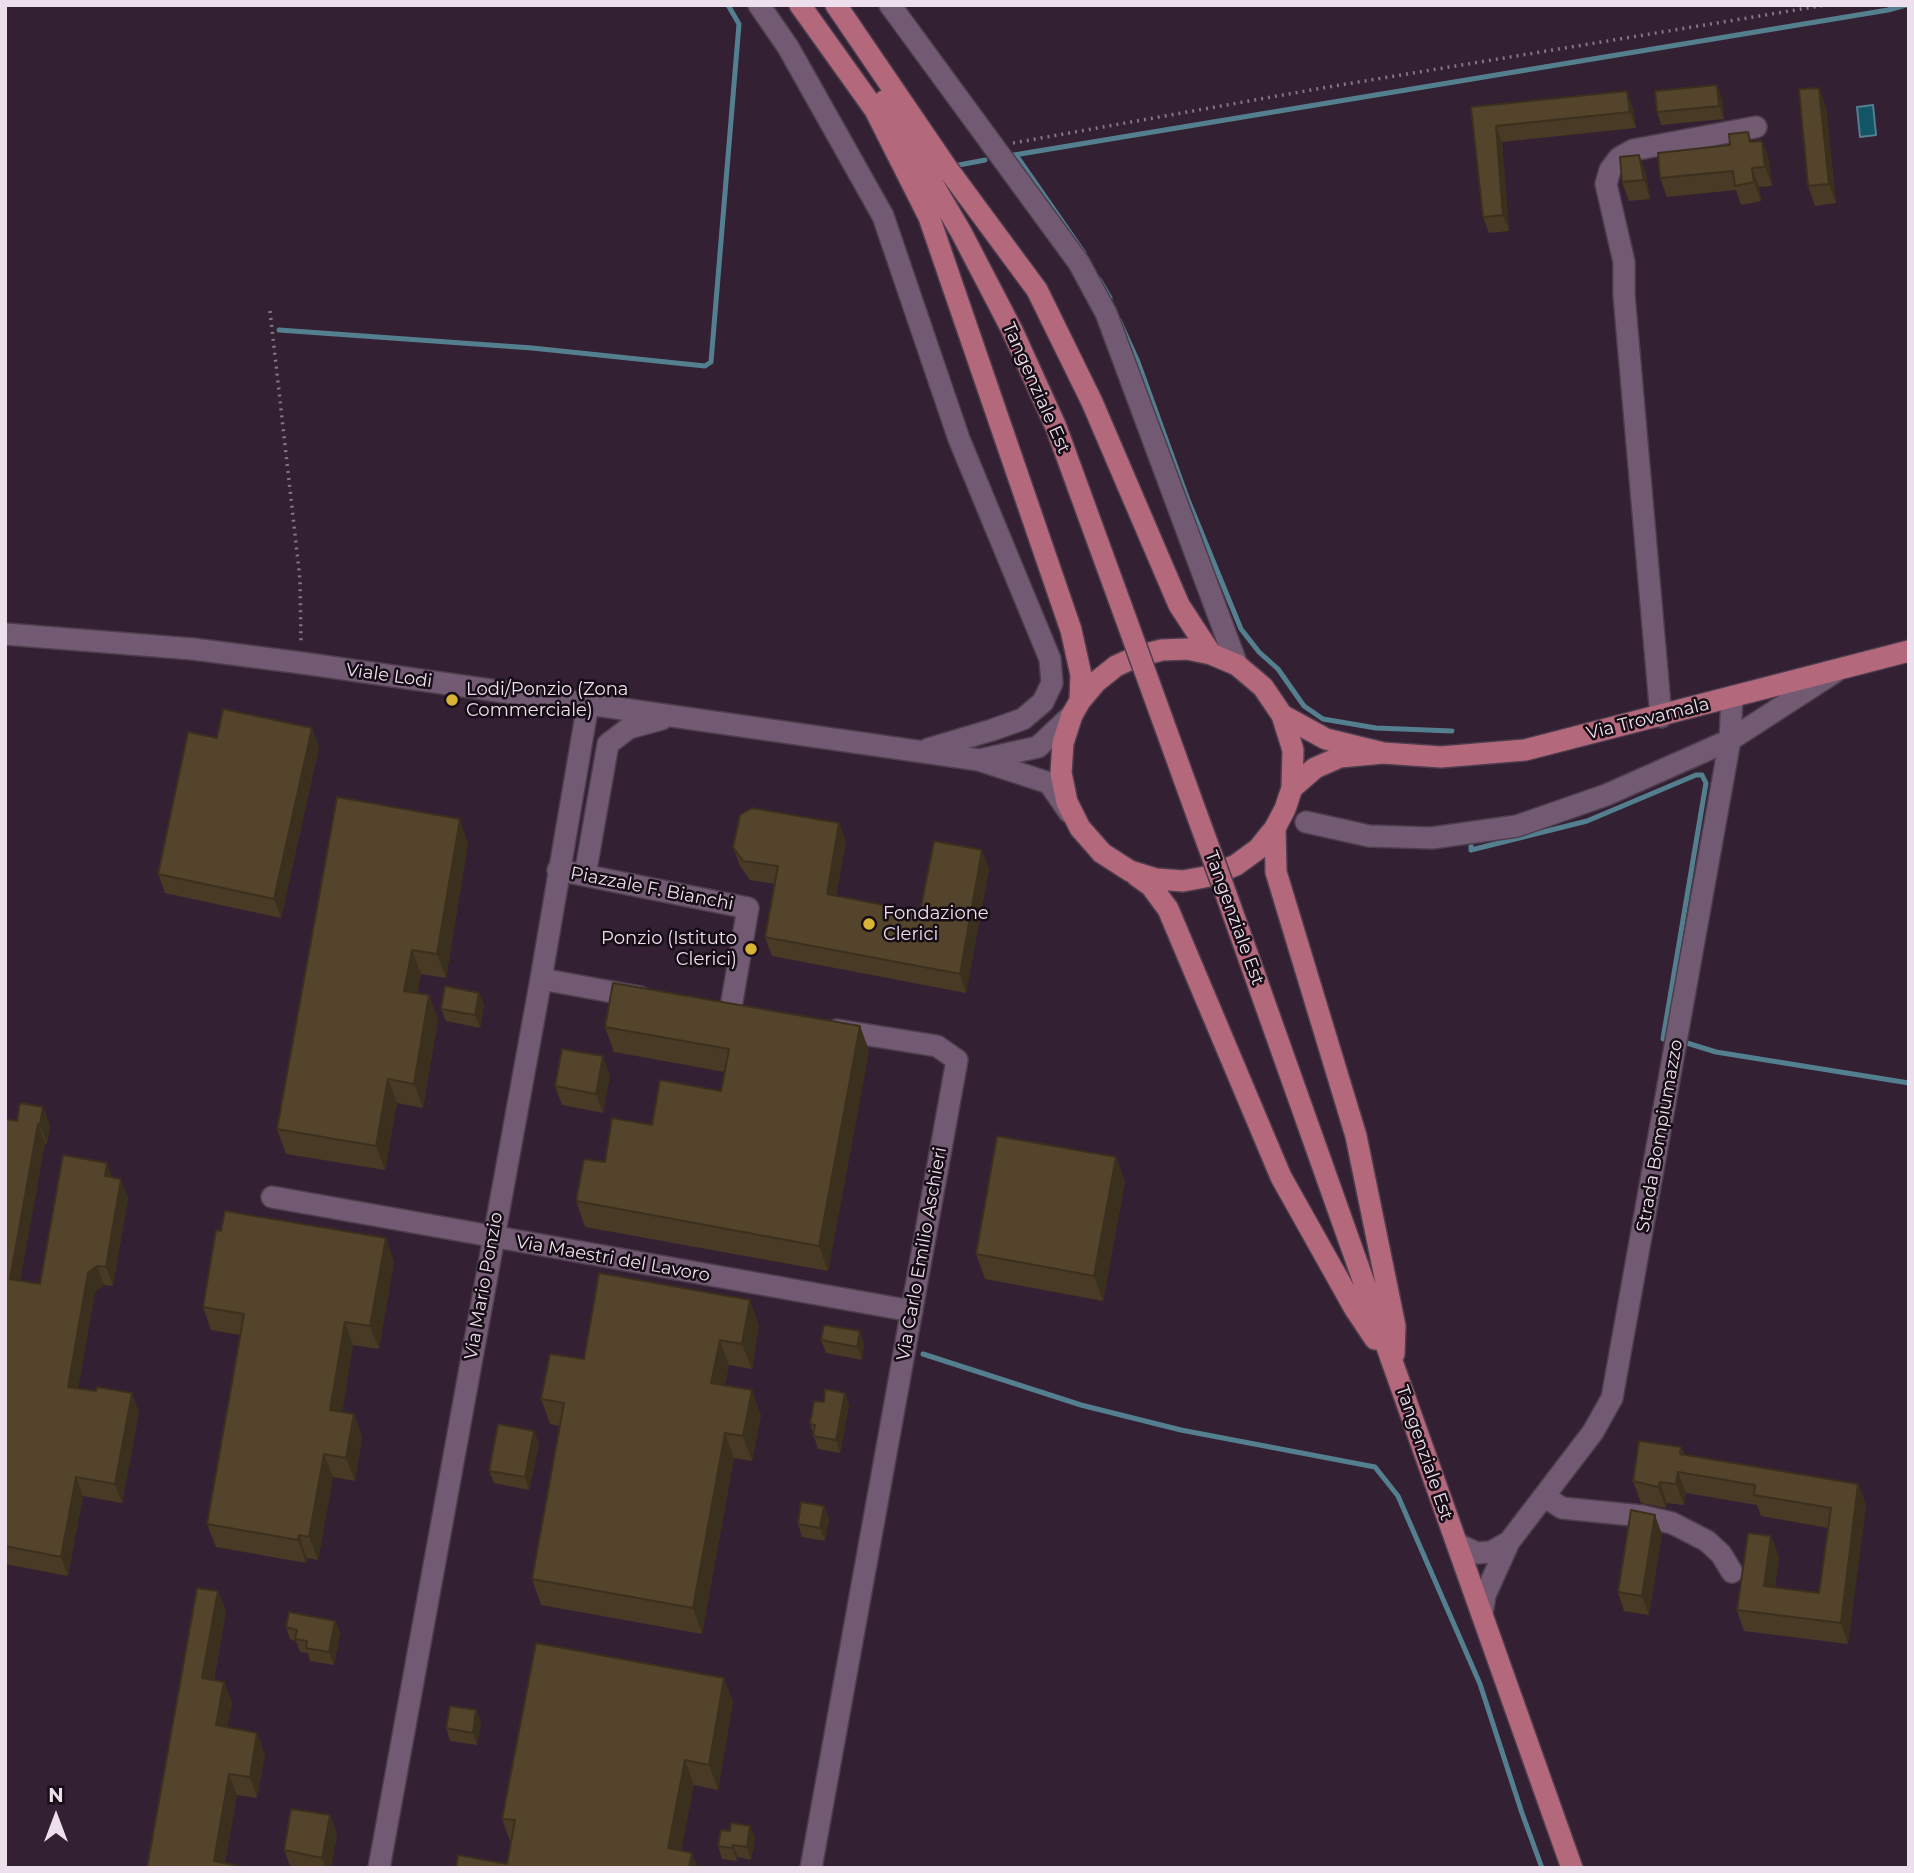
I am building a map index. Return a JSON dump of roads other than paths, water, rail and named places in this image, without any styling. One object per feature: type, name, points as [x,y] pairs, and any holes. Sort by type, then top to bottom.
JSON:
[{"type":"main road","points":[[800,5],[875,110],[929,217],[1071,630],[1081,675],[1075,709],[1063,743],[1061,773],[1067,802],[1080,828],[1102,853],[1151,886],[1168,909],[1281,1177],[1355,1309],[1394,1367]]},
{"type":"main road","name":"Tangenziale Est","points":[[819,5],[854,54],[961,232],[1012,330],[1056,427],[1226,894],[1572,1868]]},
{"type":"main road","points":[[836,5],[932,147],[1037,290],[1091,402],[1179,605],[1211,654]]},
{"type":"main road","points":[[1075,709],[1096,682],[1116,666],[1138,656],[1175,649],[1211,654],[1237,665],[1263,687],[1283,715],[1293,751],[1292,788],[1275,828],[1258,849],[1236,865],[1210,876],[1183,881],[1156,879],[1129,871]]},
{"type":"main road","name":"Via Trovamala","points":[[1292,788],[1315,768],[1340,757],[1383,753],[1441,757],[1525,750],[1909,652]]},
{"type":"main road","name":"Via Trovamala","points":[[1283,715],[1326,739],[1383,753]]},
{"type":"main road","points":[[1275,828],[1276,872],[1356,1136],[1395,1326],[1394,1367]]},
{"type":"street","points":[[759,5],[788,47],[883,216],[959,439],[1050,659],[1052,683],[1062,699],[1075,709]]},
{"type":"street","points":[[890,5],[994,150],[1079,262],[1106,313],[1237,665]]},
{"type":"street","points":[[1661,717],[1624,295],[1624,262],[1606,184],[1610,170],[1619,158],[1633,150],[1756,127]]},
{"type":"street","name":"Viale Lodi","points":[[5,634],[193,649],[302,663],[978,760],[1049,783],[1080,828]]},
{"type":"street","points":[[1306,822],[1369,836],[1432,838],[1517,826],[1606,796],[1730,740],[1841,668]]},
{"type":"street","points":[[919,751],[1023,719],[1043,702],[1052,683]]},
{"type":"street","name":"Strada Bompiumazzo","points":[[1482,1614],[1485,1595],[1509,1542],[1593,1432],[1612,1398],[1730,740],[1732,698]]},
{"type":"street","name":"Via Mario Ponzio","points":[[379,1868],[541,979],[588,704]]},
{"type":"street","name":"Viale Lodi","points":[[978,760],[1038,747],[1075,709]]},
{"type":"street","points":[[584,875],[608,744],[629,729],[671,716]]},
{"type":"street","name":"Piazzale F. Bianchi","points":[[558,870],[748,908],[741,948],[737,1014],[703,1008]]},
{"type":"street","points":[[541,979],[663,1001]]},
{"type":"street","name":"Via Carlo Emilio Aschieri","points":[[811,1868],[957,1060],[937,1046],[813,1027]]},
{"type":"street","name":"Via Maestri del Lavoro","points":[[272,1198],[912,1311]]},
{"type":"street","points":[[1545,1497],[1562,1507],[1642,1516],[1672,1523],[1707,1541],[1721,1554],[1732,1572]]},
{"type":"street","points":[[1457,1544],[1477,1553],[1491,1552],[1509,1542]]},
{"type":"water","points":[[1873,105],[1876,135],[1860,137],[1857,107]]},
{"type":"waterway","points":[[279,330],[532,348],[705,366],[711,362],[739,24],[728,5]]},
{"type":"waterway","points":[[1008,156],[1906,5]]},
{"type":"waterway","points":[[1016,155],[1084,253]]},
{"type":"waterway","points":[[959,165],[985,160]]},
{"type":"waterway","points":[[1099,279],[1110,298]]},
{"type":"waterway","points":[[1119,320],[1138,362],[1188,500],[1241,629],[1259,652],[1278,669],[1304,706],[1323,719],[1376,728],[1452,731]]},
{"type":"waterway","points":[[1471,846],[1471,850],[1587,821],[1696,775],[1702,775],[1706,783],[1663,1039]]},
{"type":"waterway","points":[[1687,1043],[1716,1052],[1909,1083]]},
{"type":"waterway","points":[[923,1354],[1081,1405],[1181,1430],[1375,1467],[1398,1496],[1480,1684],[1542,1868]]},
{"type":"place","name":"Lodi/Ponzio (Zona Commerciale)","points":[[452,700]]},
{"type":"place","name":"Fondazione Clerici","points":[[869,924]]},
{"type":"place","name":"Ponzio (Istituto Clerici)","points":[[751,949]]}]
